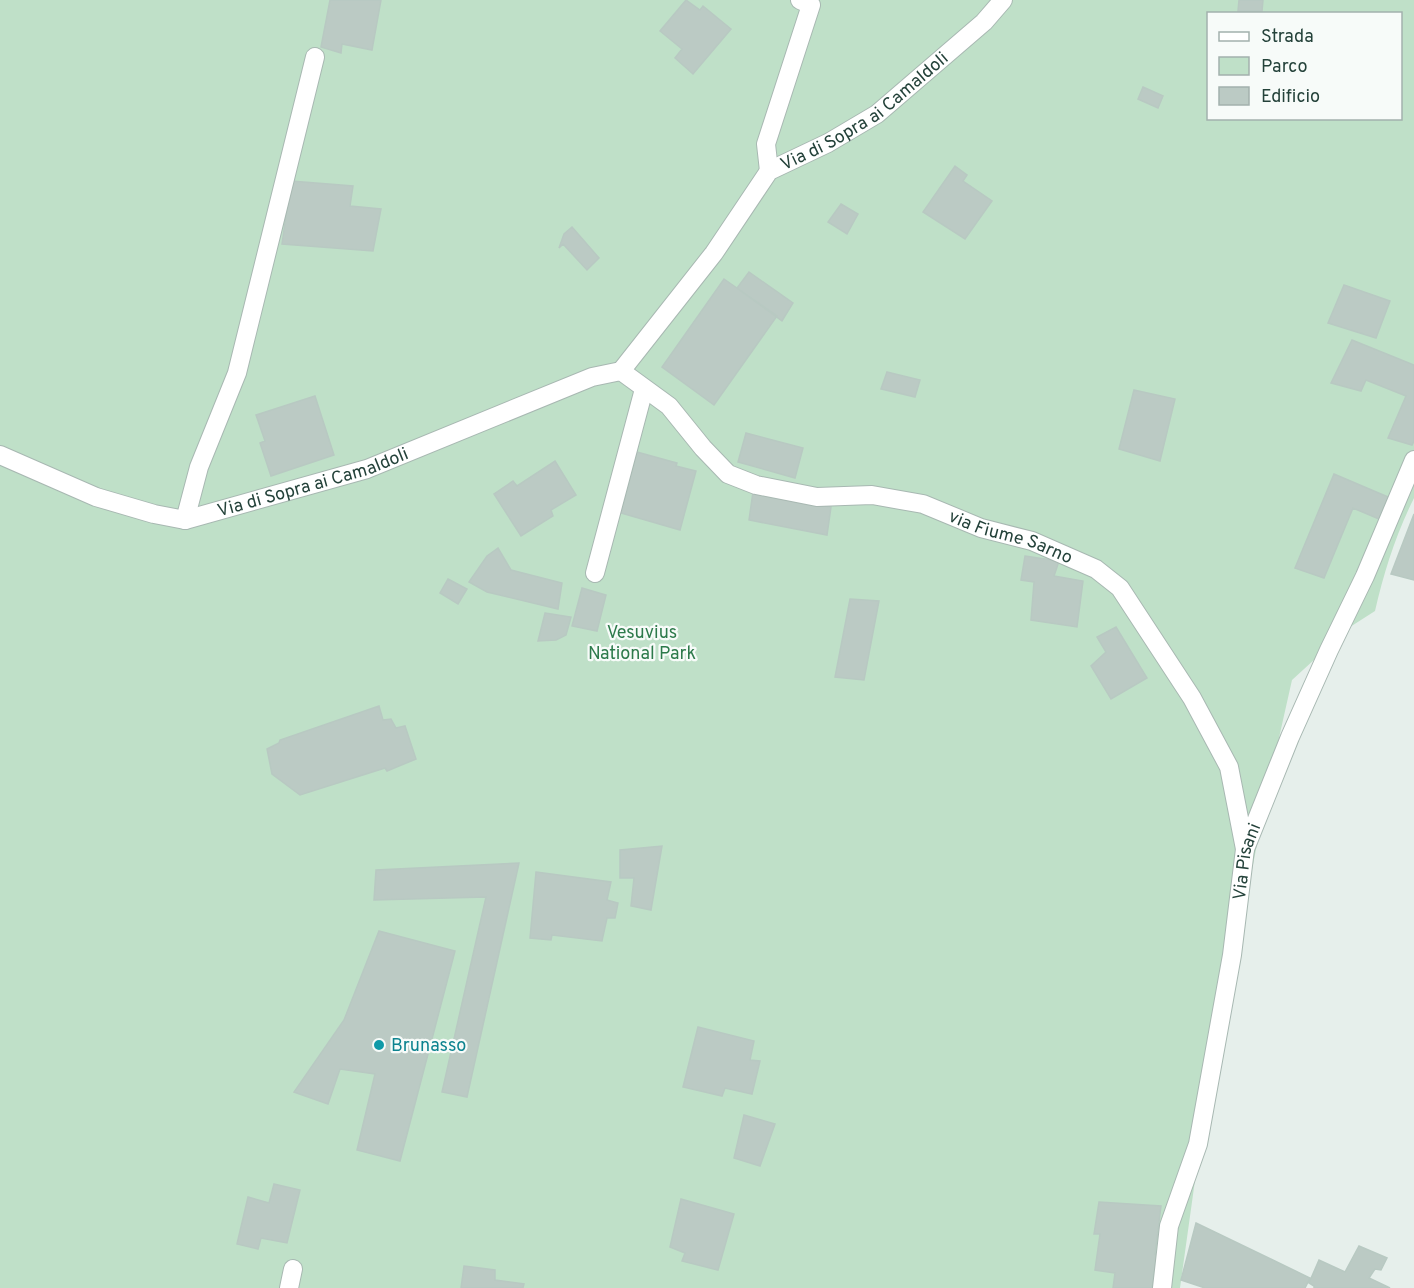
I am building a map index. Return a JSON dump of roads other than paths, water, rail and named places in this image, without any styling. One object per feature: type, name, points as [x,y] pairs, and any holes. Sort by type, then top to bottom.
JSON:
[{"type":"street","points":[[769,171],[766,144],[811,5],[800,0]]},
{"type":"street","name":"Via di Sopra ai Camaldoli","points":[[0,455],[96,497],[154,514],[185,520],[367,470],[592,377],[621,371],[714,253],[769,171],[828,143],[877,114],[984,22],[1003,0]]},
{"type":"street","points":[[185,520],[199,468],[237,373],[315,57]]},
{"type":"street","points":[[595,573],[644,389],[621,371]]},
{"type":"street","name":"via Fiume Sarno","points":[[644,389],[669,406],[703,448],[728,474],[756,485],[818,497],[872,495],[922,504],[981,528],[1032,542],[1096,569],[1120,588],[1191,698],[1229,767],[1245,849]]},
{"type":"street","name":"Via Pisani","points":[[1162,1288],[1169,1226],[1198,1144],[1232,955],[1245,849],[1290,736],[1365,576],[1414,460]]},
{"type":"street","points":[[289,1288],[293,1269]]},
{"type":"place","name":"Brunasso","points":[[379,1045]]},
{"type":"park label","name":"Vesuvius National Park","points":[[642,642]]}]
